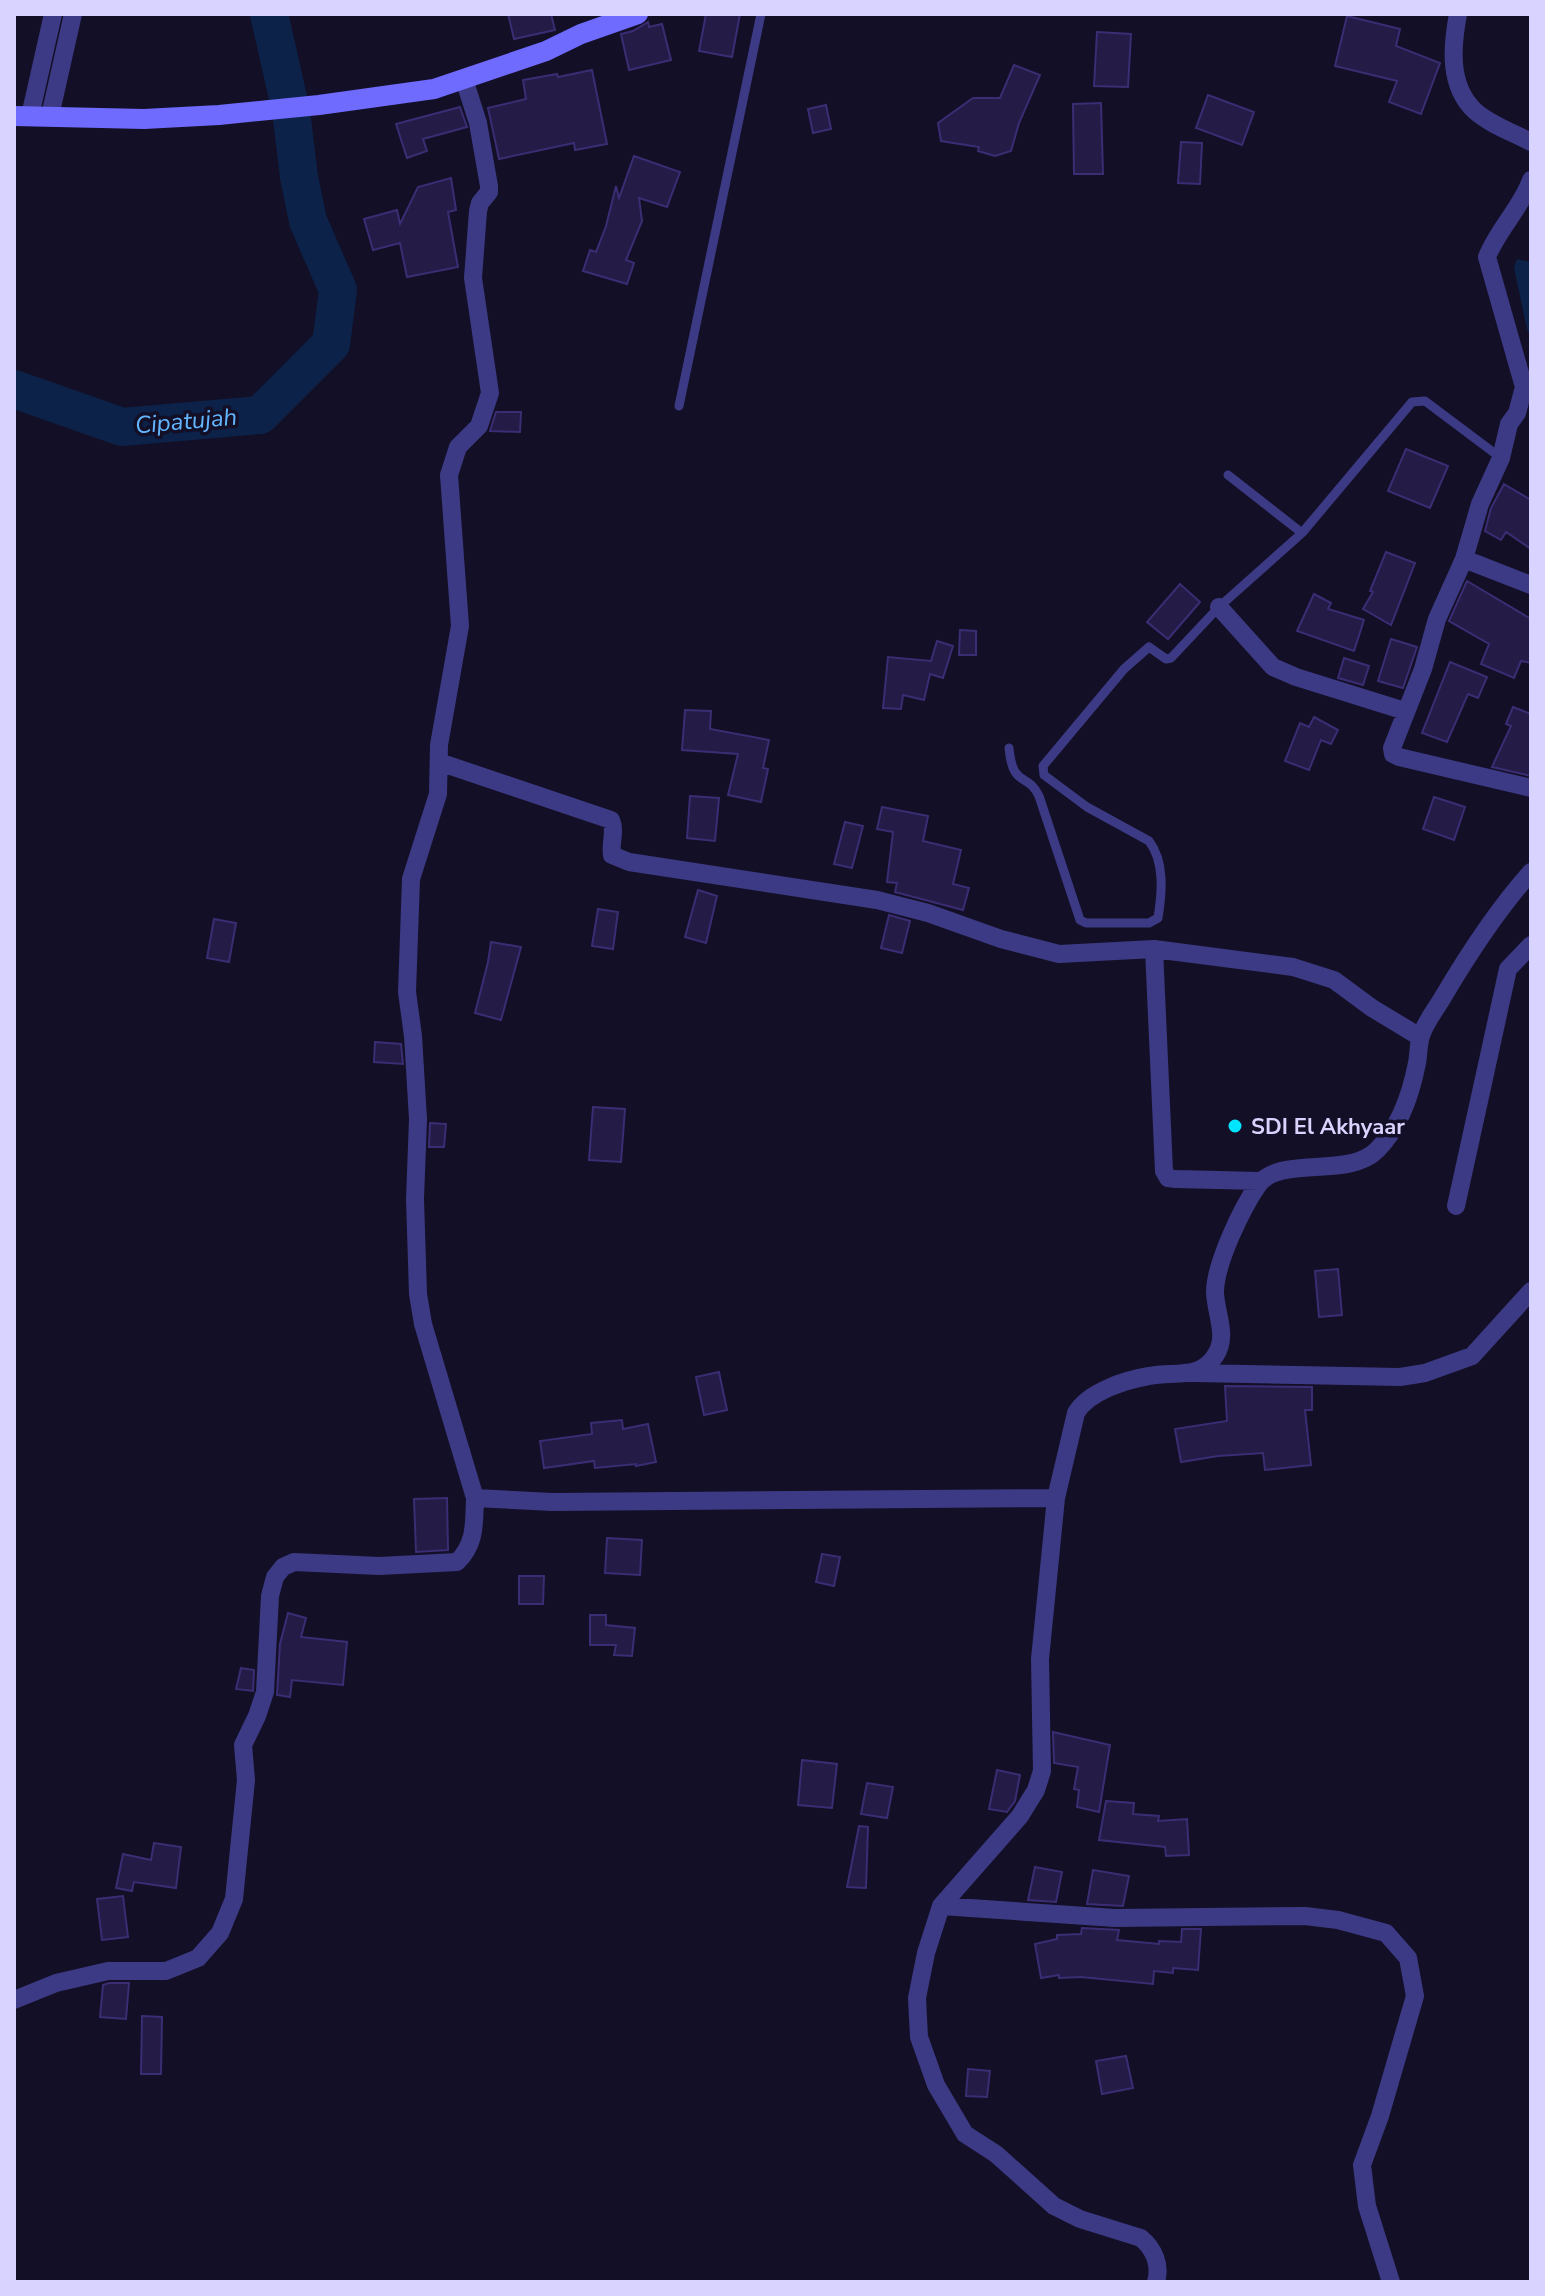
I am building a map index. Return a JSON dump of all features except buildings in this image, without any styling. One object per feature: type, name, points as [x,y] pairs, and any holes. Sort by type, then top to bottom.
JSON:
[{"type":"street","points":[[31,116],[53,14]]},
{"type":"street","points":[[31,116],[73,14]]},
{"type":"street","points":[[31,116],[144,119],[219,115],[434,89],[546,51],[581,34],[638,14]]},
{"type":"street","points":[[1458,14],[1452,54],[1456,78],[1463,94],[1475,111],[1531,142]]},
{"type":"street","points":[[14,2000],[69,1980],[117,1970],[166,1971],[198,1958],[220,1933],[234,1899],[246,1780],[243,1745],[265,1692],[270,1596],[275,1577],[283,1567],[294,1562],[379,1566],[457,1562],[468,1551],[474,1532],[475,1498],[423,1324],[416,1255],[418,1119],[407,992],[411,879],[438,794],[439,745],[460,626],[449,475],[458,447],[479,426],[490,393],[473,278],[478,211],[489,192],[489,186],[478,123],[464,79]]},
{"type":"street","points":[[1531,180],[1527,192],[1487,257],[1524,387],[1517,413],[1509,424],[1501,458],[1480,504],[1464,559],[1437,619],[1423,669],[1392,748],[1393,754],[1531,788]]},
{"type":"street","points":[[1464,559],[1531,585]]},
{"type":"street","points":[[1219,607],[1273,667],[1405,711]]},
{"type":"street","points":[[439,762],[611,820],[614,827],[610,845],[612,855],[629,862],[877,900],[1059,954],[1154,949],[1293,967],[1334,980],[1420,1037]]},
{"type":"street","points":[[1154,949],[1164,1171],[1168,1178],[1260,1181],[1290,1169],[1362,1163],[1377,1151],[1393,1131],[1404,1110],[1417,1064],[1420,1037],[1463,961],[1531,872]]},
{"type":"street","points":[[1456,1206],[1508,969],[1531,945]]},
{"type":"street","points":[[1196,1373],[1215,1357],[1222,1339],[1215,1290],[1230,1237],[1260,1181]]},
{"type":"street","points":[[1156,2282],[1157,2262],[1146,2242],[1080,2219],[1054,2206],[996,2154],[965,2134],[948,2108],[926,2058],[917,2017],[917,1998],[926,1953],[941,1906],[1020,1816],[1042,1771],[1040,1659],[1056,1498],[1076,1413],[1083,1401],[1092,1395],[1149,1376],[1196,1373],[1400,1377],[1425,1373],[1472,1356],[1531,1291]]},
{"type":"street","points":[[475,1498],[567,1502],[1056,1498]]},
{"type":"street","points":[[941,1906],[1115,1918],[1305,1916],[1338,1920],[1386,1933],[1408,1958],[1415,1996],[1380,2116],[1362,2165],[1367,2206],[1391,2282]]},
{"type":"lane","points":[[679,406],[761,14]]},
{"type":"lane","points":[[1009,748],[1014,772],[1019,779],[1035,786],[1080,920],[1086,923],[1149,923],[1158,918],[1161,900],[1157,851],[1149,841],[1087,807],[1044,775],[1043,766],[1124,669],[1149,647],[1166,659],[1171,658],[1219,607],[1302,533],[1412,402],[1425,401],[1501,458]]},
{"type":"lane","points":[[1228,475],[1302,533]]},
{"type":"water","points":[[1517,259],[1531,262],[1531,337],[1514,268]]},
{"type":"waterway","name":"Cipatujah","points":[[14,389],[122,427],[260,415],[331,344],[338,290],[308,221],[291,111],[269,14]]},
{"type":"place","name":"SDI El Akhyaar","points":[[1235,1126]]}]
